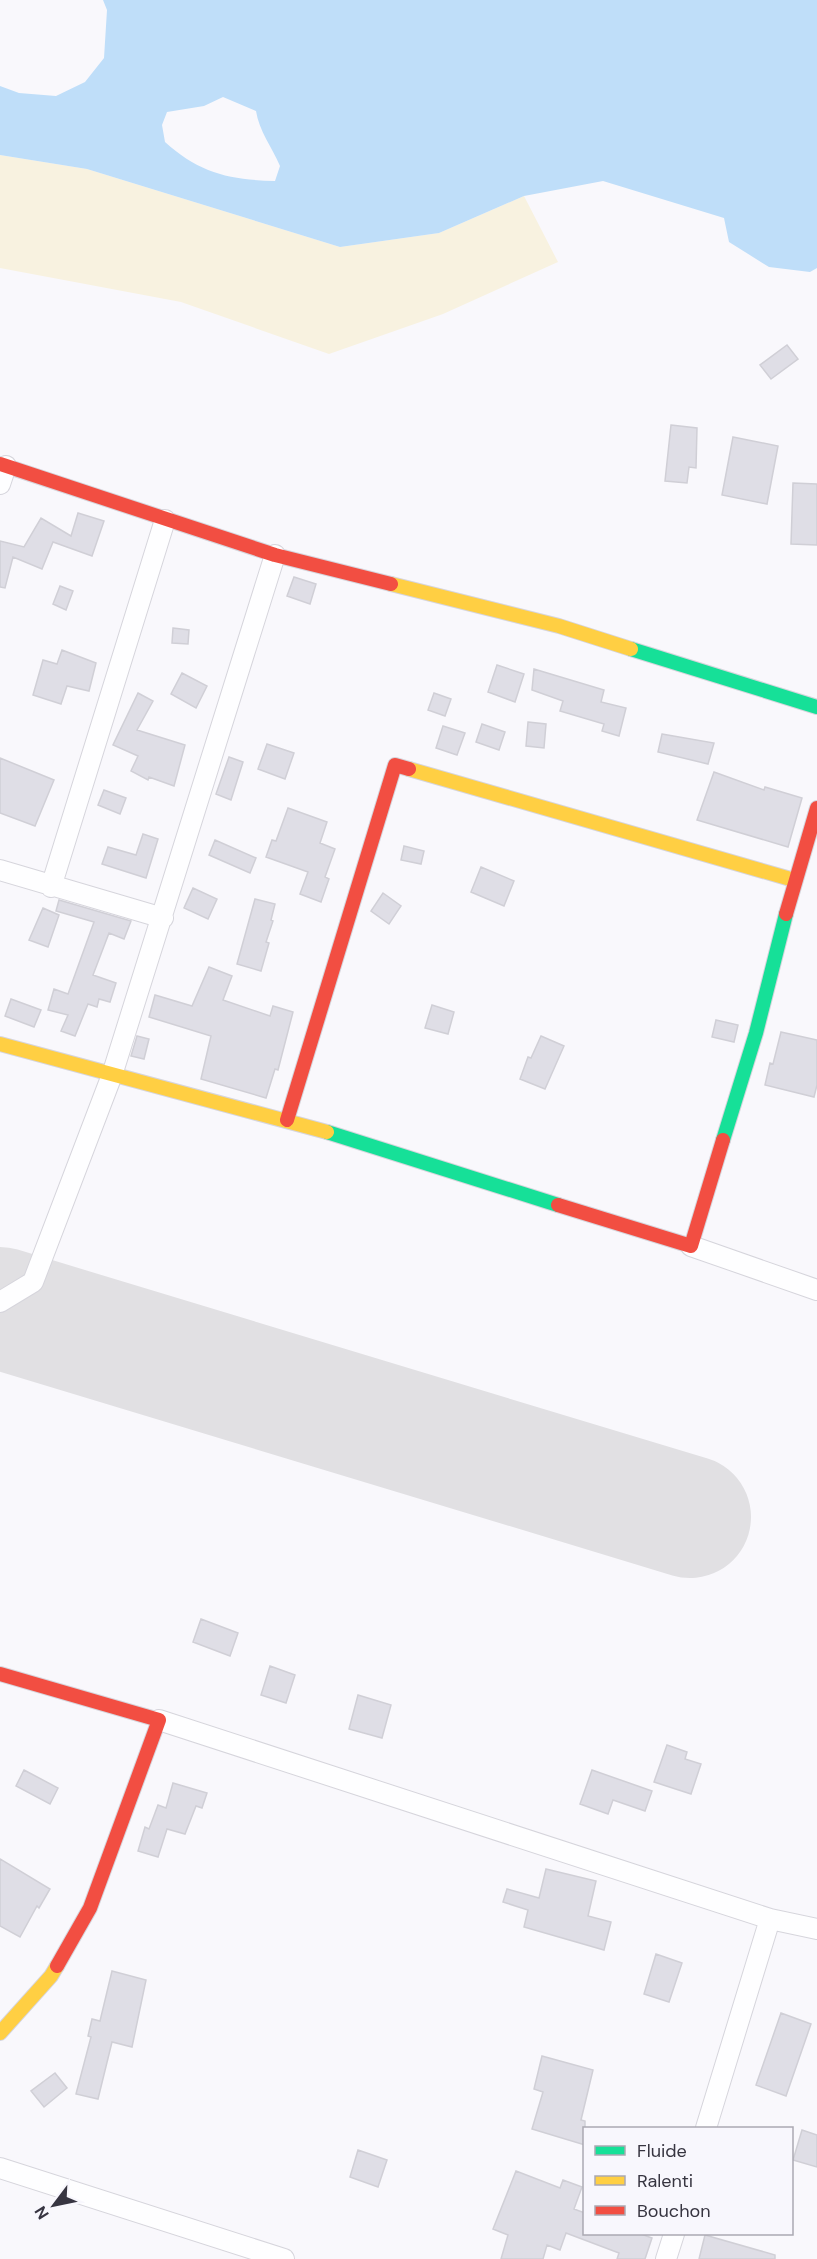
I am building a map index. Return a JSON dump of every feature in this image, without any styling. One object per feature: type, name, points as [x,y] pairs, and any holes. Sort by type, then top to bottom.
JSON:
[{"type":"street","points":[[2,471],[275,555],[559,626],[817,707]]},
{"type":"street","points":[[51,887],[165,520]]},
{"type":"street","points":[[0,1302],[33,1282],[112,1075],[275,555]]},
{"type":"street","points":[[287,1120],[395,765],[794,880]]},
{"type":"street","points":[[691,1246],[756,1033],[794,880],[817,808]]},
{"type":"street","points":[[0,870],[51,887],[162,918]]},
{"type":"street","points":[[0,1044],[287,1120],[691,1246],[817,1290]]},
{"type":"street","points":[[0,1674],[159,1720],[770,1919],[817,1929]]},
{"type":"street","points":[[0,2033],[51,1976],[90,1908],[159,1720]]},
{"type":"street","points":[[706,2127],[770,1919]]},
{"type":"street","points":[[0,2168],[284,2259]]},
{"type":"street","points":[[666,2259],[674,2235]]},
{"type":"sand","points":[[0,155],[87,169],[340,247],[439,233],[524,196],[558,262],[443,314],[329,354],[181,302],[0,268]]},
{"type":"water","points":[[103,0],[817,0],[817,268],[810,272],[769,267],[729,242],[724,218],[603,181],[524,196],[439,233],[340,247],[87,169],[0,155],[0,86],[19,93],[56,96],[85,82],[104,58],[107,10]],"holes":[[[223,97],[256,111],[263,132],[280,166],[275,181],[244,179],[216,173],[190,161],[165,142],[162,125],[167,112],[204,106]]]},
{"type":"building","points":[[787,345],[798,359],[771,379],[760,365]]},
{"type":"building","points":[[671,425],[697,428],[696,468],[689,467],[687,483],[665,481]]},
{"type":"building","points":[[733,437],[778,446],[767,504],[722,495]]},
{"type":"building","points":[[793,483],[817,484],[817,545],[791,544]]},
{"type":"building","points":[[78,513],[104,521],[92,556],[53,542],[42,569],[13,557],[5,588],[0,587],[0,541],[24,547],[41,518],[71,536]]},
{"type":"building","points":[[294,577],[316,584],[310,604],[287,596]]},
{"type":"building","points":[[60,586],[73,591],[66,610],[53,604]]},
{"type":"building","points":[[173,628],[189,630],[188,644],[172,643]]},
{"type":"building","points":[[62,650],[96,663],[89,691],[67,686],[61,704],[33,695],[43,660],[57,664]]},
{"type":"building","points":[[497,665],[524,674],[515,702],[488,692]]},
{"type":"building","points":[[534,669],[604,690],[601,702],[626,708],[619,736],[602,731],[604,724],[560,711],[563,701],[532,690]]},
{"type":"building","points":[[182,673],[207,686],[196,708],[171,694]]},
{"type":"building","points":[[138,693],[153,701],[137,730],[185,745],[174,786],[149,777],[148,780],[131,771],[138,756],[113,745]]},
{"type":"building","points":[[434,693],[451,699],[445,716],[428,710]]},
{"type":"building","points":[[528,722],[546,724],[544,748],[526,746]]},
{"type":"building","points":[[482,724],[505,732],[499,750],[476,742]]},
{"type":"building","points":[[443,726],[465,733],[457,755],[436,748]]},
{"type":"building","points":[[662,734],[714,743],[708,764],[658,752]]},
{"type":"building","points":[[267,744],[294,753],[285,779],[258,769]]},
{"type":"building","points":[[229,757],[243,762],[231,800],[216,794]]},
{"type":"building","points":[[0,758],[54,780],[35,826],[0,813]]},
{"type":"building","points":[[714,772],[764,790],[765,787],[802,798],[788,847],[697,820]]},
{"type":"building","points":[[104,790],[126,798],[120,814],[98,805]]},
{"type":"building","points":[[288,808],[327,822],[320,843],[335,849],[325,877],[329,879],[321,902],[300,894],[308,872],[266,857],[272,840],[276,841]]},
{"type":"building","points":[[143,834],[158,839],[146,878],[102,864],[108,847],[136,855]]},
{"type":"building","points":[[215,840],[256,858],[250,873],[209,855]]},
{"type":"building","points":[[404,846],[424,851],[421,864],[401,860]]},
{"type":"building","points":[[481,867],[514,881],[504,906],[471,892]]},
{"type":"building","points":[[193,888],[217,899],[208,919],[184,908]]},
{"type":"building","points":[[383,893],[401,906],[389,924],[371,911]]},
{"type":"building","points":[[255,899],[275,904],[271,920],[273,921],[266,942],[269,943],[261,971],[237,964]]},
{"type":"building","points":[[59,900],[131,921],[124,939],[109,933],[93,975],[116,983],[110,1002],[99,999],[97,1007],[88,1004],[75,1036],[61,1031],[68,1015],[48,1010],[54,989],[68,994],[94,922],[56,911]]},
{"type":"building","points":[[43,908],[59,915],[48,947],[29,940]]},
{"type":"building","points":[[209,967],[232,976],[223,1000],[270,1016],[273,1006],[293,1012],[278,1070],[275,1069],[266,1098],[201,1079],[211,1036],[149,1017],[155,995],[192,1006]]},
{"type":"building","points":[[11,999],[41,1010],[34,1027],[5,1016]]},
{"type":"building","points":[[432,1005],[454,1012],[448,1034],[425,1028]]},
{"type":"building","points":[[716,1020],[738,1025],[734,1042],[712,1037]]},
{"type":"building","points":[[781,1032],[817,1040],[817,1085],[814,1097],[765,1085]]},
{"type":"building","points":[[137,1036],[149,1039],[144,1059],[131,1056]]},
{"type":"building","points":[[541,1036],[564,1046],[545,1089],[520,1079],[528,1057],[531,1058]]},
{"type":"building","points":[[201,1619],[238,1633],[230,1656],[193,1642]]},
{"type":"building","points":[[270,1666],[295,1675],[286,1703],[261,1695]]},
{"type":"building","points":[[358,1695],[391,1705],[382,1738],[349,1729]]},
{"type":"building","points":[[667,1745],[687,1752],[685,1759],[701,1764],[691,1794],[654,1782]]},
{"type":"building","points":[[24,1770],[58,1788],[50,1804],[16,1786]]},
{"type":"building","points":[[592,1770],[652,1791],[645,1811],[613,1800],[608,1814],[580,1804]]},
{"type":"building","points":[[173,1783],[207,1793],[202,1808],[196,1806],[185,1834],[167,1829],[158,1857],[138,1851],[145,1827],[149,1829],[158,1805],[166,1808]]},
{"type":"building","points":[[0,1859],[50,1889],[39,1908],[37,1906],[20,1937],[0,1926]]},
{"type":"building","points":[[546,1869],[596,1881],[588,1916],[611,1922],[604,1950],[524,1927],[528,1910],[503,1902],[507,1889],[539,1898]]},
{"type":"building","points":[[656,1954],[682,1963],[669,2002],[644,1994]]},
{"type":"building","points":[[112,1971],[146,1980],[132,2047],[112,2042],[98,2099],[76,2094],[91,2037],[88,2036],[92,2019],[100,2021]]},
{"type":"building","points":[[781,2013],[811,2024],[786,2096],[756,2085]]},
{"type":"building","points":[[542,2056],[593,2070],[581,2120],[585,2121],[583,2144],[532,2129],[543,2092],[534,2089]]},
{"type":"building","points":[[55,2073],[67,2088],[44,2107],[31,2091]]},
{"type":"building","points":[[802,2130],[817,2135],[817,2167],[793,2160]]},
{"type":"building","points":[[358,2150],[387,2160],[378,2187],[350,2177]]},
{"type":"building","points":[[516,2171],[560,2188],[563,2180],[582,2187],[574,2209],[583,2212],[583,2235],[644,2235],[652,2238],[645,2259],[617,2259],[619,2253],[566,2233],[560,2250],[547,2245],[543,2259],[501,2259],[508,2235],[493,2229]]},
{"type":"building","points":[[705,2235],[775,2255],[775,2259],[699,2259]]},
{"type":"runway","points":[[0,1308],[690,1517]]},
{"type":"traffic: fast","points":[[631,649],[817,707]]},
{"type":"traffic: fast","points":[[723,1140],[756,1033],[786,914]]},
{"type":"traffic: fast","points":[[327,1132],[558,1205]]},
{"type":"traffic: slow","points":[[391,584],[559,626],[631,649]]},
{"type":"traffic: slow","points":[[409,769],[794,880]]},
{"type":"traffic: slow","points":[[0,1044],[327,1132]]},
{"type":"traffic: slow","points":[[0,2033],[51,1976],[57,1966]]},
{"type":"traffic: jam","points":[[0,464],[275,555],[391,584]]},
{"type":"traffic: jam","points":[[287,1120],[395,765],[409,769]]},
{"type":"traffic: jam","points":[[786,914],[817,808]]},
{"type":"traffic: jam","points":[[558,1205],[691,1246],[723,1140]]},
{"type":"traffic: jam","points":[[0,1674],[159,1720],[90,1908],[57,1966]]}]
